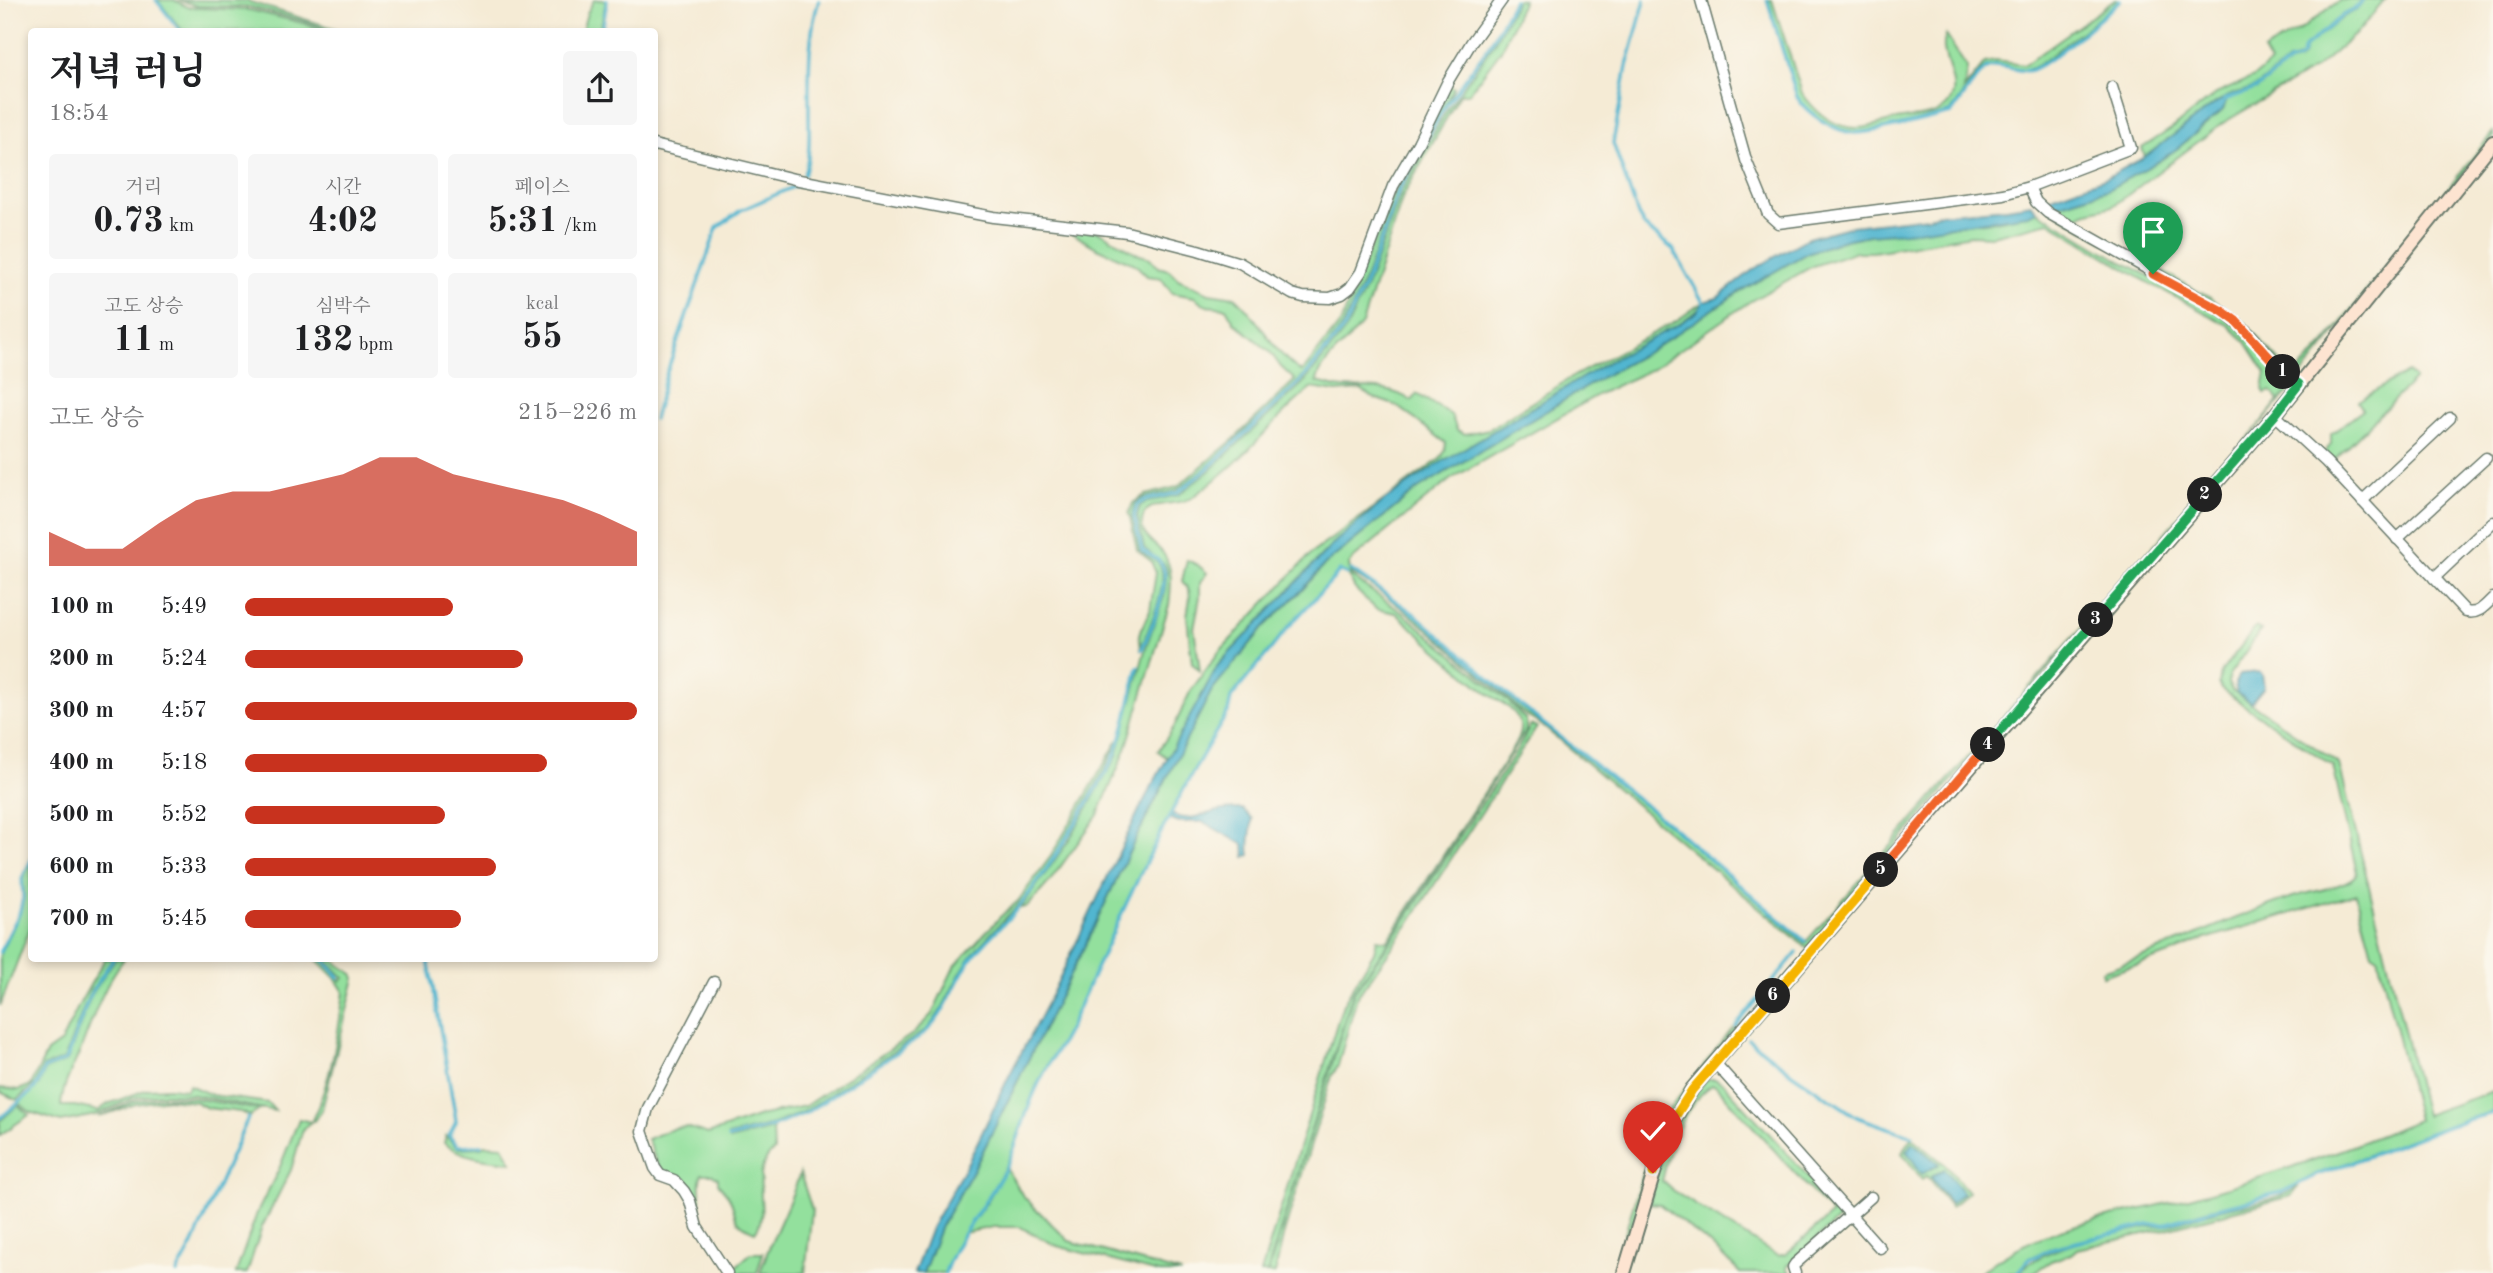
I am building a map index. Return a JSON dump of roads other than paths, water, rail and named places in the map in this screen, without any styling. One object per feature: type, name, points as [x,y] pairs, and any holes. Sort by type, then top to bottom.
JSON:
[{"type":"street","points":[[658,146],[794,179],[1013,220],[1127,232],[1240,263],[1292,294],[1330,298],[1342,294],[1362,272],[1393,186],[1418,143],[1448,81],[1502,0]]},
{"type":"street","points":[[1701,0],[1746,160],[1768,214],[1778,223],[2003,194],[2029,187],[2131,148],[2112,87]]},
{"type":"street","points":[[1624,1273],[1665,1136],[1683,1102],[2275,415],[2493,142]]},
{"type":"street","points":[[2029,187],[2036,202],[2048,213],[2222,311],[2250,335],[2281,370],[2299,384]]},
{"type":"street","points":[[2275,415],[2326,462],[2466,612],[2472,614],[2479,611],[2493,598]]},
{"type":"street","points":[[2362,501],[2450,418]]},
{"type":"street","points":[[2398,539],[2486,458]]},
{"type":"street","points":[[2434,578],[2493,522]]},
{"type":"street","points":[[715,982],[648,1108],[642,1131],[654,1168],[660,1175],[674,1180],[684,1191],[690,1201],[697,1227],[727,1273]]},
{"type":"street","points":[[1716,1064],[1880,1248]]},
{"type":"street","points":[[1795,1273],[1795,1264],[1871,1197]]},
{"type":"water","points":[[2227,97],[2223,110],[2159,161],[2107,190],[2048,208],[2042,204],[2043,200],[2108,177],[2145,157]]},
{"type":"water","points":[[2031,204],[2037,211],[2028,215],[1869,235],[1807,253],[1739,292],[1655,348],[1418,489],[1324,565],[1264,627],[1212,690],[1134,842],[974,1169],[941,1226],[923,1273],[914,1273],[931,1228],[969,1160],[1053,992],[1141,806],[1218,665],[1336,541],[1385,500],[1440,463],[1608,362],[1677,325],[1697,312],[1703,302],[1717,298],[1754,269],[1808,238],[1852,226]]},
{"type":"water","points":[[2240,674],[2262,674],[2264,687],[2251,703],[2237,693],[2235,683]]},
{"type":"water","points":[[1242,809],[1252,819],[1250,855],[1245,857],[1244,845],[1203,822],[1179,822],[1170,819],[1172,814],[1189,818],[1221,810]]},
{"type":"water","points":[[1913,1143],[1939,1164],[1922,1174],[1907,1152]]},
{"type":"water","points":[[1944,1169],[1963,1193],[1950,1203],[1931,1177]]},
{"type":"waterway","points":[[156,0],[178,28]]},
{"type":"waterway","points":[[603,28],[607,0]]},
{"type":"waterway","points":[[804,175],[809,142],[811,40],[819,0]]},
{"type":"waterway","points":[[1142,649],[1158,608],[1164,575],[1159,562],[1142,550],[1134,516],[1137,505],[1145,500],[1177,493],[1207,469],[1303,379],[1345,327],[1368,277],[1399,189],[1442,111],[1491,43],[1514,0]]},
{"type":"waterway","points":[[1645,0],[1627,66],[1613,143],[1638,215],[1645,227],[1673,249],[1703,302]]},
{"type":"waterway","points":[[1767,0],[1797,97],[1807,110],[1822,121],[1855,133],[1890,128],[1951,113],[1984,70],[1999,66],[2026,71],[2039,66],[2077,38],[2120,0]]},
{"type":"waterway","points":[[2224,100],[2257,88],[2289,62],[2297,60],[2302,56],[2304,48],[2363,0]]},
{"type":"waterway","points":[[658,404],[717,228],[741,210],[800,184]]},
{"type":"waterway","points":[[1351,570],[1416,615],[1508,695],[1675,829],[1805,941]]},
{"type":"waterway","points":[[945,1273],[966,1230],[1008,1163],[1040,1081],[1067,1032],[1164,826],[1228,712],[1231,698],[1292,623],[1340,571],[1347,574]]},
{"type":"waterway","points":[[728,1138],[772,1127],[806,1113],[929,1029],[969,962],[1016,911],[1040,878],[1106,773],[1122,734],[1138,667]]},
{"type":"waterway","points":[[0,952],[19,914],[23,898],[22,878],[28,866]]},
{"type":"waterway","points":[[1736,1026],[1797,952]]},
{"type":"waterway","points":[[0,1118],[30,1093],[38,1084],[44,1069],[66,1060],[90,995],[111,962]]},
{"type":"waterway","points":[[326,962],[339,977]]},
{"type":"waterway","points":[[429,962],[456,1122],[449,1136],[458,1146],[481,1145]]},
{"type":"waterway","points":[[1748,1039],[1793,1074],[1857,1117],[1912,1136]]},
{"type":"waterway","points":[[2017,1273],[2029,1259],[2053,1248],[2149,1225],[2165,1224],[2282,1192],[2317,1175],[2466,1120],[2493,1113]]},
{"type":"waterway","points":[[177,1273],[192,1246],[248,1118]]}]
